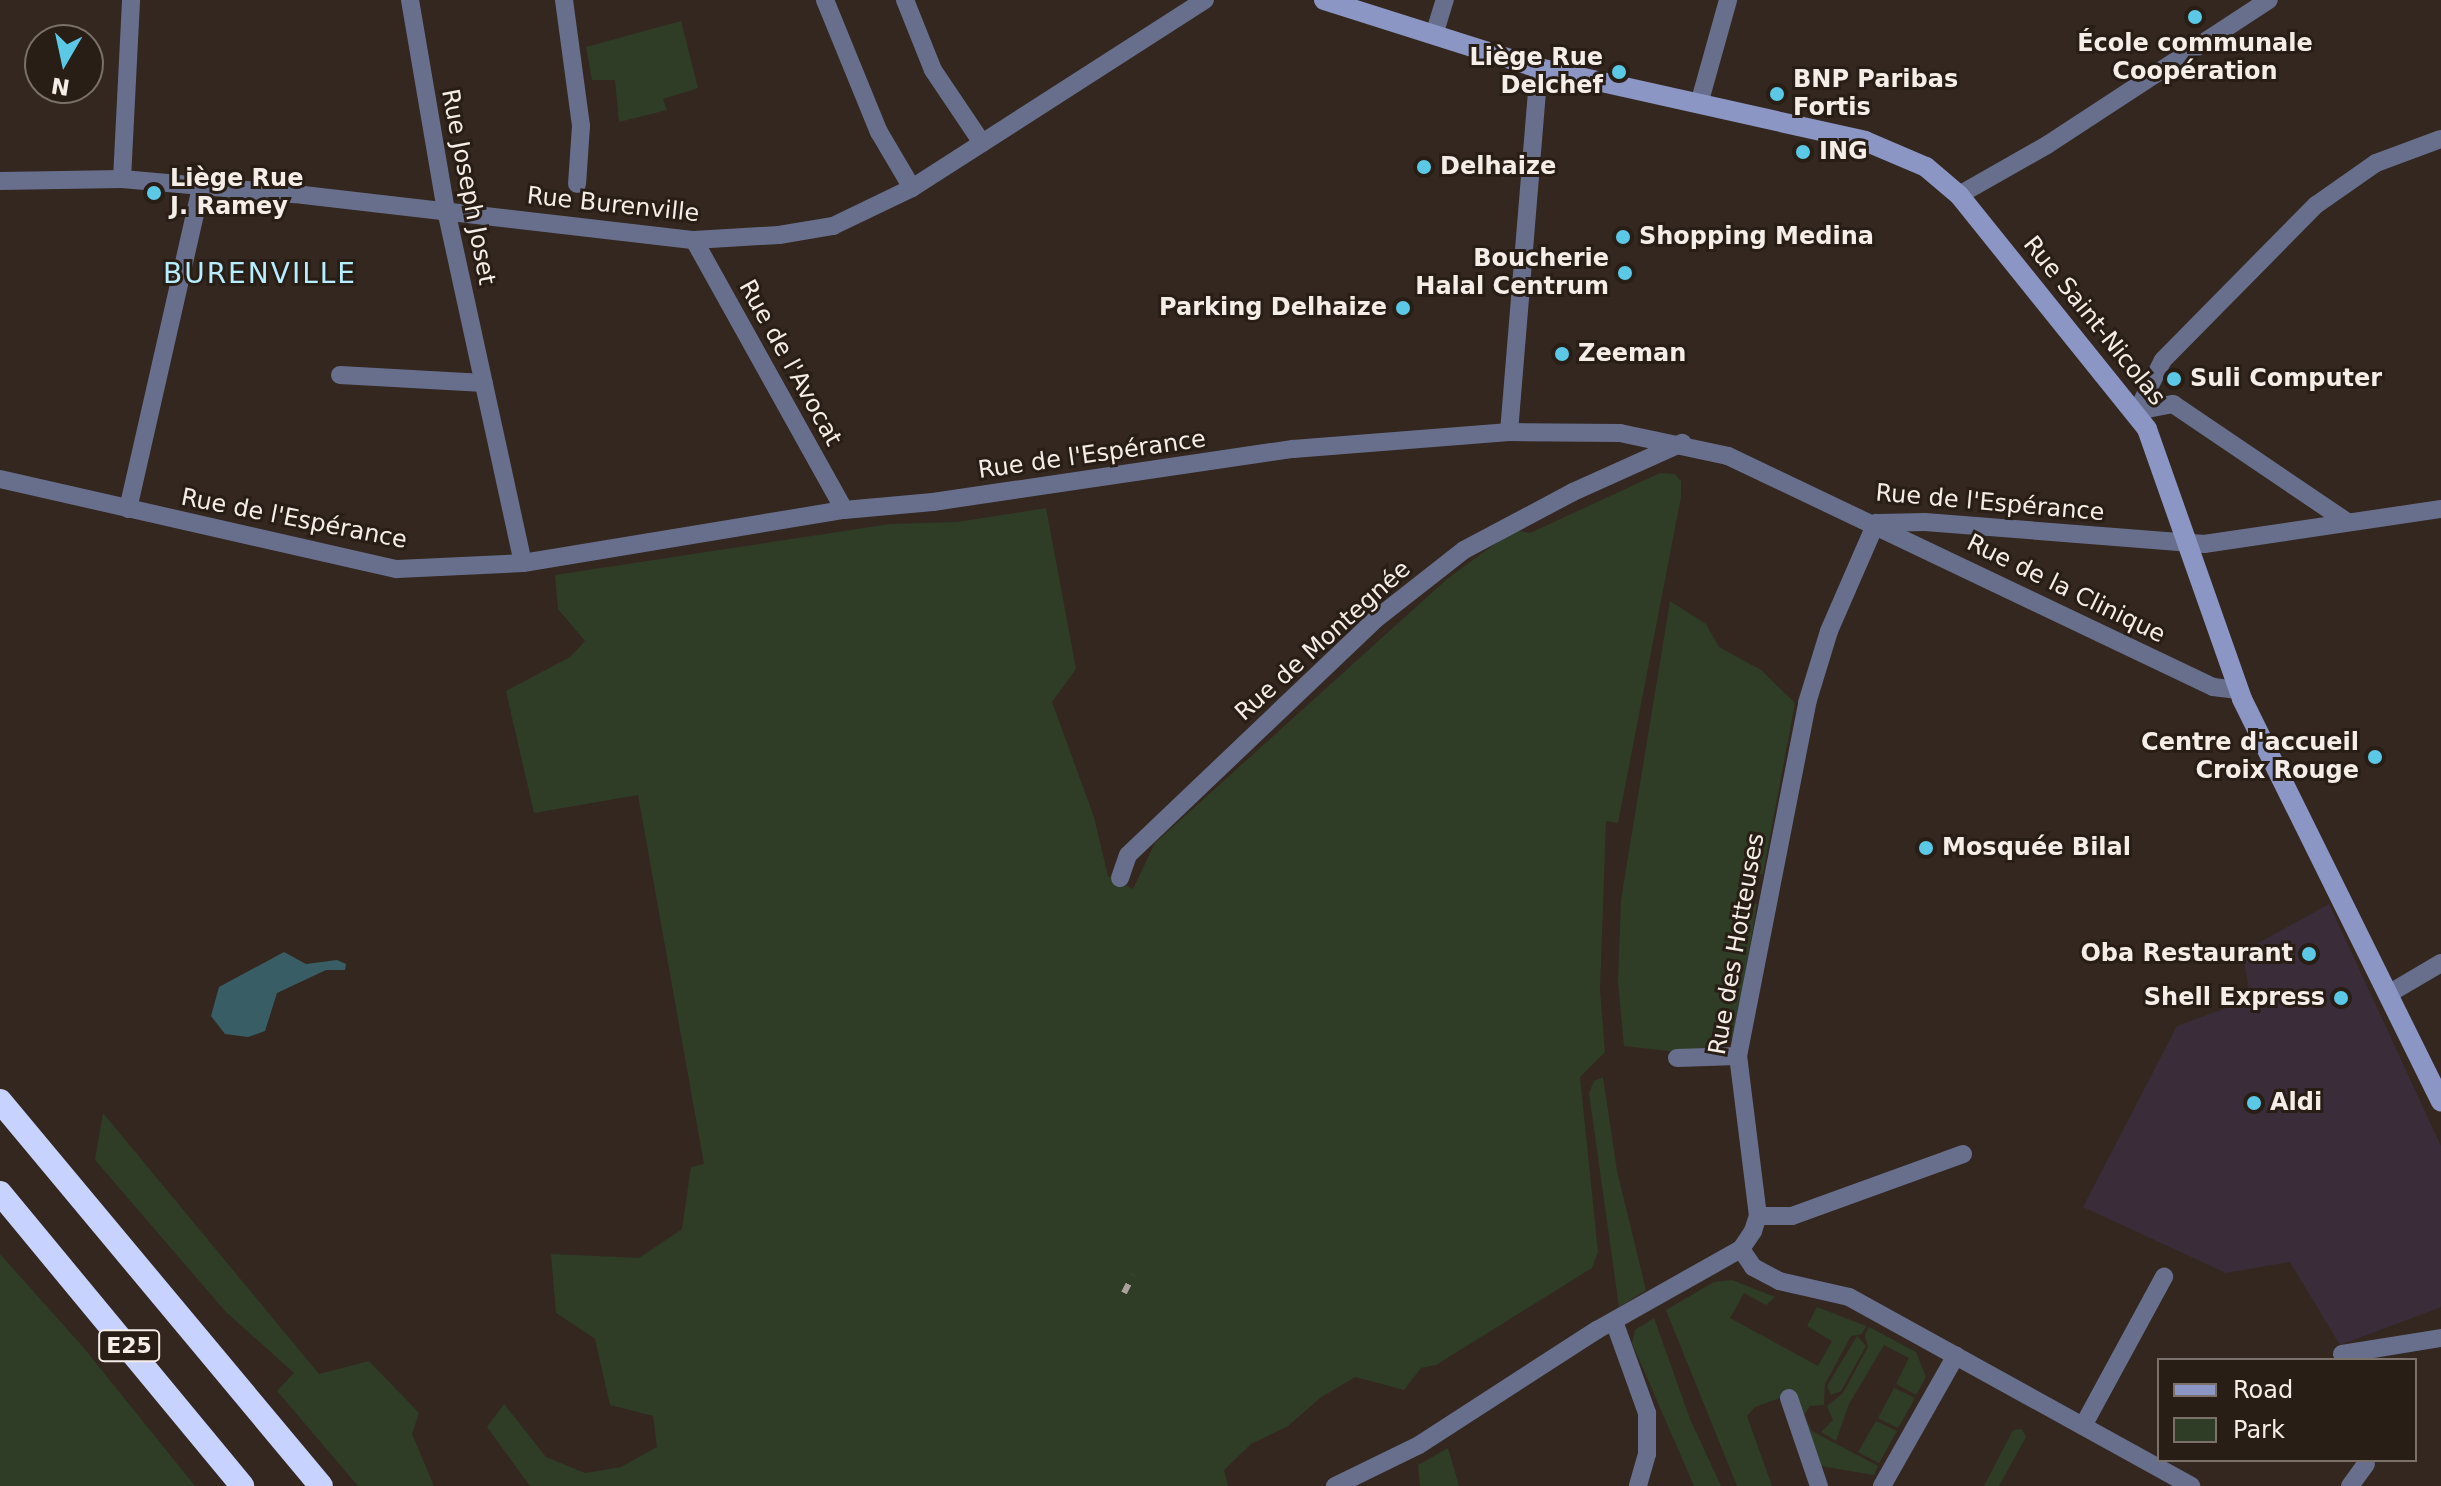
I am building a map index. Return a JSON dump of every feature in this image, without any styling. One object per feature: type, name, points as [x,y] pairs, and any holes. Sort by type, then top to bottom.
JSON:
[{"type":"highway","name":"E25","points":[[0,1101],[321,1486]]},
{"type":"highway","name":"E25","points":[[4,1201],[242,1486]]},
{"type":"street","points":[[122,179],[131,0]]},
{"type":"street","name":"Rue Joseph Joset","points":[[410,0],[446,210],[523,563]]},
{"type":"street","points":[[564,0],[581,126],[577,184]]},
{"type":"street","points":[[825,0],[879,132],[912,188]]},
{"type":"street","points":[[905,0],[933,70],[982,143]]},
{"type":"street","name":"Rue Burenville","points":[[0,181],[122,179],[446,210],[694,240],[833,226],[912,188],[1205,0]]},
{"type":"street","name":"Rue Saint-Nicolas","points":[[1324,0],[1539,68],[1795,124],[1900,154],[1926,167],[1959,195],[2118,395],[2137,411],[2238,690],[2441,1101]]},
{"type":"street","points":[[1434,35],[1445,0]]},
{"type":"street","points":[[1706,106],[1728,0]]},
{"type":"street","points":[[1959,195],[2047,145],[2269,0]]},
{"type":"street","points":[[1509,432],[1539,68]]},
{"type":"street","points":[[2137,411],[2163,360],[2316,205],[2376,163],[2441,139]]},
{"type":"street","points":[[128,509],[201,187]]},
{"type":"street","name":"Rue de l'Avocat","points":[[694,240],[844,510]]},
{"type":"street","points":[[340,375],[484,383]]},
{"type":"street","points":[[2137,411],[2173,404],[2346,521]]},
{"type":"street","name":"Rue de l'Espérance","points":[[0,479],[397,569],[523,563],[844,510],[933,502],[1293,449],[1509,432],[1620,433],[1682,443],[1728,456],[1876,523],[1925,522],[2187,544],[2441,509]]},
{"type":"street","name":"Rue de Montegnée","points":[[1120,878],[1128,855],[1343,649],[1464,550],[1573,492],[1682,443]]},
{"type":"street","name":"Rue de la Clinique","points":[[1876,523],[2213,687],[2238,690]]},
{"type":"street","name":"Rue des Hotteuses","points":[[1758,1216],[1738,1056],[1807,703],[1829,631],[1876,523]]},
{"type":"street","points":[[2390,993],[2441,963]]},
{"type":"street","points":[[1677,1058],[1738,1056]]},
{"type":"street","points":[[1335,1486],[1419,1445],[1694,1274],[1741,1249],[1758,1216],[1792,1216],[1963,1154]]},
{"type":"street","points":[[1741,1249],[1753,1267],[1779,1281],[1849,1297],[2191,1486]]},
{"type":"street","points":[[2083,1426],[2164,1277]]},
{"type":"street","points":[[1615,1324],[1647,1413],[1647,1454],[1638,1486]]},
{"type":"street","points":[[2342,1354],[2441,1338]]},
{"type":"street","points":[[1882,1486],[1956,1355]]},
{"type":"street","points":[[1789,1398],[1819,1486]]},
{"type":"street","points":[[2350,1486],[2366,1464]]},
{"type":"shaded area","points":[[2329,904],[2441,1146],[2441,1307],[2340,1345],[2290,1262],[2226,1273],[2083,1207],[2177,1026],[2251,999],[2242,952]]},
{"type":"green space","points":[[681,21],[698,88],[663,99],[667,110],[619,122],[615,80],[592,80],[586,47]]},
{"type":"green space","points":[[1660,473],[1675,474],[1681,481],[1681,497],[1618,823],[1606,821],[1600,990],[1605,1052],[1580,1077],[1598,1252],[1592,1268],[1436,1365],[1421,1368],[1404,1390],[1355,1377],[1320,1398],[1288,1426],[1251,1444],[1224,1470],[1228,1486],[530,1486],[487,1427],[504,1404],[546,1457],[585,1473],[621,1467],[657,1447],[653,1416],[610,1405],[595,1339],[556,1313],[551,1254],[639,1258],[682,1229],[691,1167],[704,1164],[638,795],[534,813],[506,691],[570,657],[585,641],[558,609],[555,575],[890,524],[957,522],[1046,508],[1076,669],[1052,702],[1094,817],[1108,876],[1133,889],[1155,843],[1447,579],[1514,530],[1530,533]]},
{"type":"green space","points":[[1670,601],[1706,624],[1719,647],[1761,670],[1795,703],[1763,874],[1757,874],[1752,902],[1757,904],[1736,1030],[1728,1044],[1677,1052],[1624,1046],[1618,982],[1621,900]]},
{"type":"green space","points":[[1603,1077],[1617,1171],[1646,1290],[1619,1307],[1589,1093],[1594,1081]]},
{"type":"green space","points":[[103,1113],[319,1374],[369,1361],[419,1413],[412,1434],[434,1486],[358,1486],[277,1391],[294,1373],[226,1312],[95,1160]]},
{"type":"green space","points":[[0,1254],[83,1347],[195,1486],[0,1486]]},
{"type":"green space","points":[[1732,1280],[1775,1297],[1766,1305],[1744,1293],[1730,1318],[1818,1366],[1832,1341],[1807,1326],[1817,1307],[1866,1326],[1862,1334],[1851,1336],[1825,1384],[1824,1405],[1810,1406],[1804,1415],[1812,1431],[1878,1466],[1874,1475],[1821,1466],[1780,1398],[1755,1407],[1747,1416],[1772,1486],[1737,1486],[1666,1310],[1714,1282]]},
{"type":"green space","points":[[1654,1318],[1690,1419],[1721,1486],[1694,1486],[1632,1343],[1635,1330]]},
{"type":"green space","points":[[1869,1327],[1916,1352],[1926,1377],[1916,1395],[1896,1384],[1909,1358],[1884,1345],[1849,1404],[1836,1441],[1821,1432],[1833,1420],[1827,1406],[1843,1393],[1868,1347],[1865,1335]]},
{"type":"green space","points":[[1857,1336],[1866,1346],[1841,1391],[1831,1395],[1827,1386]]},
{"type":"green space","points":[[1894,1388],[1915,1398],[1898,1428],[1878,1418]]},
{"type":"green space","points":[[1876,1421],[1897,1431],[1879,1463],[1858,1452]]},
{"type":"green space","points":[[2022,1429],[2026,1437],[1999,1486],[1984,1486],[2013,1430]]},
{"type":"green space","points":[[1448,1448],[1459,1486],[1420,1486],[1418,1465]]},
{"type":"water","points":[[284,952],[306,964],[337,960],[346,964],[345,970],[326,970],[277,993],[265,1031],[248,1037],[225,1034],[211,1016],[219,987]]},
{"type":"railway","points":[[1124,1293],[1133,1275]]},
{"type":"place","name":"École communale Coopération","points":[[2195,17]]},
{"type":"place","name":"Liège Rue Delchef","points":[[1619,72]]},
{"type":"place","name":"BNP Paribas Fortis","points":[[1777,94]]},
{"type":"place","name":"ING","points":[[1803,152]]},
{"type":"place","name":"Delhaize","points":[[1424,167]]},
{"type":"place","name":"Liège Rue J. Ramey","points":[[154,193]]},
{"type":"place","name":"Shopping Medina","points":[[1623,237]]},
{"type":"place","name":"Boucherie Halal Centrum","points":[[1625,273]]},
{"type":"place","name":"Parking Delhaize","points":[[1403,308]]},
{"type":"place","name":"Zeeman","points":[[1562,354]]},
{"type":"place","name":"Suli Computer","points":[[2174,379]]},
{"type":"place","name":"Centre d'accueil Croix Rouge","points":[[2375,757]]},
{"type":"place","name":"Mosquée Bilal","points":[[1926,848]]},
{"type":"place","name":"Oba Restaurant","points":[[2309,954]]},
{"type":"place","name":"Shell Express","points":[[2341,998]]},
{"type":"place","name":"Aldi","points":[[2254,1103]]},
{"type":"district","name":"BURENVILLE","points":[[260,274]]}]
